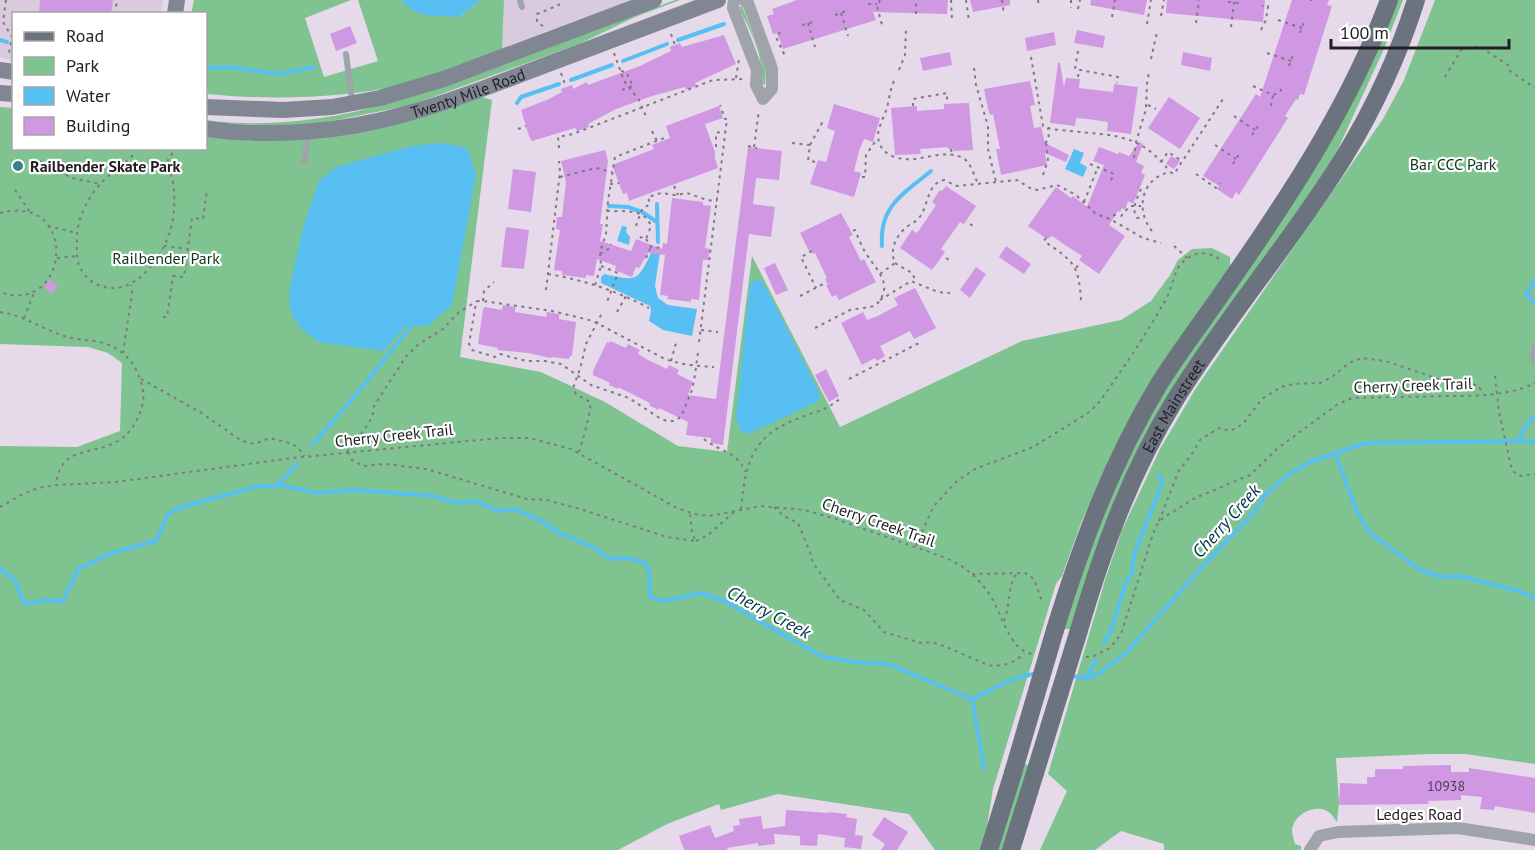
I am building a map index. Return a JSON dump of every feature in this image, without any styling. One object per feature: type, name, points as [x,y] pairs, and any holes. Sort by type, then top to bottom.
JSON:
[{"type":"main road","name":"Twenty Mile Road","points":[[207,107],[283,111],[352,104],[416,89],[654,0]]},
{"type":"main road","name":"Twenty Mile Road","points":[[207,129],[254,133],[309,131],[360,125],[421,110],[718,0]]},
{"type":"main road","name":"East Mainstreet","points":[[989,850],[1086,534],[1115,465],[1167,372],[1325,137],[1361,69],[1389,0]]},
{"type":"main road","name":"East Mainstreet","points":[[1011,850],[1109,532],[1134,476],[1156,433],[1198,366],[1344,156],[1382,86],[1416,0]]},
{"type":"street","points":[[734,0],[733,8],[757,70],[756,85],[763,99],[772,89],[772,69],[748,3],[744,0]]},
{"type":"street","name":"Ledges Road","points":[[1310,850],[1319,836],[1327,833],[1355,831],[1458,828],[1535,840]]},
{"type":"lane","points":[[346,54],[352,104]]},
{"type":"lane","points":[[304,162],[308,151],[309,131]]},
{"type":"lane","points":[[1535,346],[1532,353],[1535,361]]},
{"type":"path","points":[[6,0],[3,22],[12,36],[9,53]]},
{"type":"path","points":[[880,0],[877,4],[882,26]]},
{"type":"path","points":[[916,0],[916,14]]},
{"type":"path","points":[[951,0],[952,20]]},
{"type":"path","points":[[966,0],[969,21]]},
{"type":"path","points":[[1002,0],[1004,15]]},
{"type":"path","points":[[1038,0],[1039,7]]},
{"type":"path","points":[[1071,0],[1071,8]]},
{"type":"path","points":[[1078,9],[1080,0]]},
{"type":"path","points":[[1112,17],[1115,0]]},
{"type":"path","points":[[1147,24],[1151,0]]},
{"type":"path","points":[[1161,16],[1164,0]]},
{"type":"path","points":[[1196,23],[1199,0]]},
{"type":"path","points":[[1228,2],[1239,3]]},
{"type":"path","points":[[1231,27],[1234,2]]},
{"type":"path","points":[[544,26],[537,22],[537,14],[559,5],[558,3]]},
{"type":"path","points":[[868,4],[877,4]]},
{"type":"path","points":[[1261,30],[1266,20],[1268,6],[1262,6]]},
{"type":"path","points":[[835,15],[846,11]]},
{"type":"path","points":[[841,13],[848,36]]},
{"type":"path","points":[[1278,20],[1302,28]]},
{"type":"path","points":[[802,25],[813,22]]},
{"type":"path","points":[[1300,33],[1304,22]]},
{"type":"path","points":[[808,23],[815,47]]},
{"type":"path","points":[[899,70],[905,55],[906,27]]},
{"type":"path","points":[[670,32],[675,45]]},
{"type":"path","points":[[780,32],[776,37],[785,56]]},
{"type":"path","points":[[1152,60],[1157,32]]},
{"type":"path","points":[[1445,77],[1461,50],[1479,46],[1508,65],[1510,71],[1535,88]]},
{"type":"path","points":[[1078,51],[1075,69],[1078,70],[1078,77]]},
{"type":"path","points":[[614,53],[620,71],[644,108],[648,119]]},
{"type":"path","points":[[1267,53],[1291,61]]},
{"type":"path","points":[[1289,66],[1293,55]]},
{"type":"path","points":[[736,78],[739,66],[738,56]]},
{"type":"path","points":[[1031,57],[1042,124],[1048,128],[1109,134],[1136,142],[1150,150],[1170,172]]},
{"type":"path","points":[[974,68],[989,129],[989,154],[997,183]]},
{"type":"path","points":[[1078,70],[1118,77],[1117,82]]},
{"type":"path","points":[[620,71],[626,72],[634,86],[622,90]]},
{"type":"path","points":[[1134,158],[1136,142],[1147,105],[1146,84],[1149,72]]},
{"type":"path","points":[[561,73],[566,87]]},
{"type":"path","points":[[559,148],[558,137],[644,108],[713,80],[736,78],[748,80]]},
{"type":"path","points":[[862,177],[865,177],[866,155],[876,139],[894,81]]},
{"type":"path","points":[[1253,86],[1274,96]]},
{"type":"path","points":[[1271,106],[1274,96],[1282,88]]},
{"type":"path","points":[[914,106],[913,99],[946,93],[947,103]]},
{"type":"path","points":[[1152,231],[1144,217],[1142,206],[1145,191],[1154,178],[1170,172],[1174,174],[1196,136],[1223,99]]},
{"type":"path","points":[[699,342],[726,131],[727,119],[720,105]]},
{"type":"path","points":[[1147,105],[1156,109]]},
{"type":"path","points":[[983,107],[988,106]]},
{"type":"path","points":[[748,146],[755,147],[759,107]]},
{"type":"path","points":[[1234,116],[1255,130]]},
{"type":"path","points":[[815,162],[808,160],[810,145],[822,123],[826,124]]},
{"type":"path","points":[[518,129],[526,126]]},
{"type":"path","points":[[1252,135],[1258,126]]},
{"type":"path","points":[[1043,175],[1048,164],[1045,143],[1049,139],[1048,128]]},
{"type":"path","points":[[652,131],[657,142]]},
{"type":"path","points":[[723,150],[715,147],[716,134],[726,131]]},
{"type":"path","points":[[595,285],[601,266],[600,254],[607,230],[607,211],[615,157],[667,137]]},
{"type":"path","points":[[876,139],[894,159],[918,159],[935,154],[962,157],[978,184]]},
{"type":"path","points":[[792,142],[810,145]]},
{"type":"path","points":[[1215,145],[1236,159]]},
{"type":"path","points":[[951,149],[952,156]]},
{"type":"path","points":[[135,150],[133,157],[115,169],[100,184],[86,206],[77,233],[77,256],[83,274],[94,284],[113,288],[130,284],[148,269],[164,246],[172,224],[173,183],[168,160],[175,150]]},
{"type":"path","points":[[1161,162],[1168,152],[1182,161]]},
{"type":"path","points":[[989,154],[995,153]]},
{"type":"path","points":[[917,154],[918,159]]},
{"type":"path","points":[[1233,164],[1239,154]]},
{"type":"path","points":[[39,161],[72,178],[100,184]]},
{"type":"path","points":[[546,290],[560,177],[559,161]]},
{"type":"path","points":[[1090,164],[1114,174],[1110,182]]},
{"type":"path","points":[[1084,202],[1098,167]]},
{"type":"path","points":[[560,177],[596,168],[612,171]]},
{"type":"path","points":[[587,170],[587,176]]},
{"type":"path","points":[[1196,174],[1216,188],[1220,183]]},
{"type":"path","points":[[1112,177],[1118,180]]},
{"type":"path","points":[[916,281],[912,273],[895,263],[892,256],[893,249],[896,241],[920,217],[940,181],[948,181],[957,186],[1017,180],[1036,190],[1057,185],[1084,202],[1095,214],[1137,236],[1161,243]]},
{"type":"path","points":[[610,184],[619,183]]},
{"type":"path","points":[[675,186],[678,195]]},
{"type":"path","points":[[1144,217],[1136,217],[1134,206],[1140,189],[1145,191]]},
{"type":"path","points":[[15,190],[31,213],[48,226],[77,233]]},
{"type":"path","points":[[163,317],[167,317],[173,276],[184,277],[192,218],[203,219],[207,190]]},
{"type":"path","points":[[636,226],[642,209],[650,204],[648,197],[662,193],[678,195],[692,193],[707,200],[717,201]]},
{"type":"path","points":[[691,201],[692,193]]},
{"type":"path","points":[[1113,215],[1121,216],[1130,206],[1142,206]]},
{"type":"path","points":[[0,213],[15,210],[31,213]]},
{"type":"path","points":[[607,211],[628,210],[646,218],[651,224],[646,239]]},
{"type":"path","points":[[1110,220],[1115,210]]},
{"type":"path","points":[[24,318],[36,289],[51,273],[57,258],[55,241],[48,226]]},
{"type":"path","points":[[602,229],[607,230]]},
{"type":"path","points":[[852,231],[855,230],[869,261],[885,284],[880,300]]},
{"type":"path","points":[[637,236],[646,239],[651,247]]},
{"type":"path","points":[[1046,238],[1044,241],[1069,259],[1076,268],[1080,281],[1081,301]]},
{"type":"path","points":[[600,254],[610,248],[611,244]]},
{"type":"path","points":[[164,246],[188,249]]},
{"type":"path","points":[[1174,246],[1187,258]]},
{"type":"path","points":[[651,247],[662,248]]},
{"type":"path","points":[[646,258],[651,247]]},
{"type":"path","points":[[812,251],[801,257],[816,288]]},
{"type":"path","points":[[916,546],[933,507],[957,481],[975,469],[1033,447],[1093,410],[1166,299],[1179,268],[1187,258],[1206,253],[1222,261]]},
{"type":"path","points":[[57,258],[77,256]]},
{"type":"path","points":[[880,274],[895,263]]},
{"type":"path","points":[[1076,268],[1080,263]]},
{"type":"path","points":[[601,266],[618,272],[607,302]]},
{"type":"path","points":[[548,274],[571,277],[612,289],[649,308]]},
{"type":"path","points":[[815,328],[850,310],[873,307],[908,282],[916,281],[938,292],[950,293]]},
{"type":"path","points":[[483,301],[484,291],[494,282]]},
{"type":"path","points":[[800,296],[827,282]]},
{"type":"path","points":[[123,353],[132,294],[130,284]]},
{"type":"path","points":[[0,291],[20,294],[36,289]]},
{"type":"path","points":[[617,312],[626,296]]},
{"type":"path","points":[[477,302],[470,347],[472,350],[495,357],[500,352],[526,361],[545,359],[565,365],[591,385],[629,398],[667,421],[675,421],[681,417],[692,390],[698,353]]},
{"type":"path","points":[[714,368],[673,362],[634,345],[598,323],[553,312],[477,302],[458,313],[443,329],[419,344],[407,355],[374,405],[374,412],[364,431],[348,452],[352,460],[363,466],[386,464],[426,469],[527,499],[547,500],[580,509],[668,537],[696,541],[708,535],[735,511]]},
{"type":"path","points":[[0,312],[24,318],[66,337],[106,344],[123,353],[132,362],[141,378],[144,392],[143,405],[133,427],[116,442],[82,451],[69,458],[58,471],[56,485]]},
{"type":"path","points":[[579,452],[592,409],[590,402],[573,392],[573,388],[586,344],[602,313]]},
{"type":"path","points":[[701,330],[718,332]]},
{"type":"path","points":[[849,379],[882,359],[919,343],[918,340]]},
{"type":"path","points":[[674,367],[676,343]]},
{"type":"path","points":[[1086,657],[1094,656],[1110,648],[1121,634],[1153,534],[1160,521],[1175,476],[1200,440],[1219,428],[1230,431],[1243,424],[1268,394],[1286,385],[1320,383],[1332,377],[1349,363],[1362,358],[1385,361],[1448,382],[1478,385],[1484,394]]},
{"type":"path","points":[[1495,376],[1496,394],[1535,383]]},
{"type":"path","points":[[141,378],[200,412],[242,441],[254,444],[267,438],[277,440],[292,444],[303,453],[304,457]]},
{"type":"path","points":[[610,392],[613,387]]},
{"type":"path","name":"Cherry Creek Trail","points":[[1160,521],[1195,498],[1250,475],[1278,448],[1347,399],[1496,394],[1511,466],[1519,476],[1535,474]]},
{"type":"path","points":[[741,509],[745,475],[754,452],[764,437],[789,421],[829,408],[842,397]]},
{"type":"path","points":[[651,411],[653,407]]},
{"type":"path","name":"Cherry Creek Trail","points":[[0,507],[23,494],[56,485],[116,482],[348,452],[500,438],[529,438],[579,452],[677,508],[690,513],[709,516],[753,506],[774,506],[815,513],[916,546],[955,562],[972,574],[991,597],[1013,641],[1024,653]]},
{"type":"path","points":[[705,439],[739,460],[745,475]]},
{"type":"path","points":[[774,506],[784,516],[798,523],[813,563],[829,583],[836,597],[864,610],[884,632],[921,643],[932,642],[994,666],[1020,658],[1024,653],[1043,655]]},
{"type":"path","points":[[690,513],[692,534],[696,541]]},
{"type":"path","points":[[1004,621],[1013,578],[1017,572]]},
{"type":"path","points":[[972,574],[1025,573],[1034,579],[1043,604]]},
{"type":"shaded area","points":[[0,0],[163,0],[161,12],[12,12],[12,61],[0,57]]},
{"type":"shaded area","points":[[504,0],[632,0],[502,50]]},
{"type":"green space","points":[[194,0],[351,0],[305,18],[324,77],[378,61],[358,0],[402,0],[459,17],[481,0],[504,0],[502,50],[427,78],[378,90],[304,97],[207,94],[207,12],[191,12]]},
{"type":"green space","points":[[680,0],[635,17],[579,44],[411,105],[312,125],[275,126],[207,122],[207,120],[246,123],[285,122],[324,118],[400,100],[475,76]]},
{"type":"green space","points":[[1396,0],[1403,0],[1383,51],[1332,162],[1195,357],[1070,629],[1064,629],[1076,587],[1117,476],[1168,385],[1328,147],[1369,69]]},
{"type":"green space","name":"Bar CCC Park","points":[[1435,0],[1535,0],[1535,764],[1466,754],[1336,758],[1339,802],[1337,822],[1332,815],[1321,809],[1302,814],[1292,830],[1295,844],[1301,846],[1301,850],[1164,850],[1164,844],[1121,831],[1095,850],[1040,850],[1067,791],[1048,774],[1122,530],[1160,449],[1196,388],[1383,119],[1404,80]]},
{"type":"green space","points":[[742,6],[766,68],[765,85],[762,84],[761,61],[756,46],[739,7]]},
{"type":"green space","name":"Railbender Park","points":[[482,97],[492,100],[460,357],[541,372],[605,402],[678,446],[727,452],[752,256],[840,427],[1022,341],[1121,320],[1151,301],[1178,260],[1192,249],[1212,248],[1230,257],[1230,268],[1101,478],[1081,523],[1062,576],[1056,584],[993,789],[986,832],[980,850],[935,850],[909,814],[778,794],[721,810],[719,804],[667,824],[618,850],[0,850],[0,446],[77,447],[120,431],[122,363],[108,353],[88,347],[0,344],[0,107],[12,108],[12,150],[207,150],[207,137],[254,141]]},
{"type":"green space","points":[[1023,765],[1028,766],[1003,850],[996,850]]},
{"type":"water","points":[[402,0],[481,0],[459,17],[420,13],[407,6]]},
{"type":"water","points":[[442,143],[467,148],[476,174],[452,305],[428,326],[405,326],[384,351],[318,342],[302,329],[292,315],[289,300],[303,228],[319,181],[336,167],[412,146]]},
{"type":"water","points":[[1074,149],[1084,153],[1080,163],[1087,167],[1083,177],[1065,169]]},
{"type":"water","points":[[622,226],[627,227],[626,232],[630,237],[629,245],[617,241]]},
{"type":"water","points":[[652,251],[660,252],[655,286],[658,298],[668,305],[697,309],[692,336],[663,330],[649,321],[650,306],[601,283],[601,277],[604,274],[623,278],[635,277],[643,269]]},
{"type":"water","points":[[756,279],[765,286],[819,392],[820,399],[745,434],[739,429],[736,417],[750,284]]},
{"type":"building","points":[[40,0],[113,0],[111,12],[39,12]]},
{"type":"building","points":[[797,0],[948,0],[947,14],[873,12],[876,20],[783,49],[777,33],[773,34],[767,16],[774,14],[772,9]]},
{"type":"building","points":[[970,0],[1010,0],[1010,5],[973,12]]},
{"type":"building","points":[[1091,0],[1147,0],[1144,15],[1090,5]]},
{"type":"building","points":[[1167,0],[1265,0],[1263,22],[1166,13]]},
{"type":"building","points":[[1292,0],[1329,0],[1327,5],[1332,6],[1304,95],[1300,94],[1298,100],[1296,99],[1285,116],[1288,118],[1239,195],[1236,192],[1232,199],[1217,189],[1219,186],[1203,176],[1256,94],[1260,97]]},
{"type":"building","points":[[350,26],[357,43],[336,51],[330,34]]},
{"type":"building","points":[[1077,30],[1105,36],[1103,48],[1074,43]]},
{"type":"building","points":[[1054,32],[1056,45],[1027,51],[1025,38]]},
{"type":"building","points":[[724,35],[736,64],[695,83],[696,86],[652,96],[616,109],[588,124],[589,127],[577,131],[575,128],[532,141],[529,136],[521,110],[549,99],[562,92],[561,89],[572,85],[573,89],[587,82],[588,85],[640,66],[671,51],[670,47],[680,43],[682,47]]},
{"type":"building","points":[[950,52],[952,65],[923,71],[920,58]]},
{"type":"building","points":[[1183,52],[1212,58],[1210,71],[1181,65]]},
{"type":"building","points":[[1058,63],[1060,63],[1064,87],[1066,78],[1080,79],[1079,88],[1113,92],[1114,84],[1138,87],[1131,134],[1107,131],[1108,122],[1088,119],[1076,118],[1075,126],[1050,123]]},
{"type":"building","points":[[1030,81],[1035,105],[1030,106],[1034,128],[1041,127],[1045,143],[1069,155],[1066,162],[1045,153],[1047,165],[1001,175],[996,149],[1000,149],[993,114],[990,115],[984,89]]},
{"type":"building","points":[[1169,97],[1200,118],[1180,149],[1148,128]]},
{"type":"building","points":[[969,103],[973,150],[953,151],[948,147],[920,149],[921,154],[895,155],[891,108],[917,106],[917,111],[944,109],[944,104]]},
{"type":"building","points":[[834,104],[880,118],[873,142],[864,139],[859,151],[854,171],[861,173],[854,197],[810,184],[818,160],[826,162],[835,131],[827,128]]},
{"type":"building","points":[[719,106],[723,118],[705,124],[718,168],[629,201],[627,193],[623,194],[612,165],[654,149],[652,145],[670,138],[666,126]]},
{"type":"building","points":[[1139,142],[1143,144],[1136,162],[1144,166],[1141,173],[1145,175],[1133,204],[1128,201],[1125,210],[1122,208],[1120,212],[1118,211],[1109,225],[1125,236],[1099,274],[1079,260],[1082,256],[1052,236],[1047,239],[1028,226],[1056,187],[1087,207],[1104,165],[1093,161],[1099,147],[1118,154],[1119,152],[1129,156],[1128,158]]},
{"type":"building","points":[[748,147],[782,151],[779,180],[756,178],[753,204],[775,207],[771,237],[749,234],[723,445],[711,443],[711,438],[686,435],[688,422],[659,408],[658,410],[649,405],[650,403],[618,387],[618,389],[609,385],[610,383],[593,375],[593,371],[607,342],[610,341],[626,348],[628,344],[640,350],[638,354],[648,360],[667,369],[669,365],[679,370],[677,374],[693,382],[688,395],[716,399]]},
{"type":"building","points":[[605,150],[608,161],[600,241],[631,251],[636,239],[662,249],[663,243],[667,244],[672,198],[703,202],[703,205],[711,206],[705,248],[710,249],[708,260],[703,260],[699,300],[691,299],[691,302],[667,299],[668,296],[660,295],[665,255],[648,253],[639,268],[636,267],[632,277],[615,270],[616,266],[597,259],[594,276],[586,275],[586,278],[562,275],[562,271],[554,270],[560,230],[556,229],[557,217],[562,217],[566,182],[561,161]]},
{"type":"building","points":[[1171,156],[1180,161],[1174,169],[1166,164]]},
{"type":"building","points":[[513,169],[536,172],[531,212],[508,209]]},
{"type":"building","points":[[946,186],[976,206],[964,224],[960,222],[941,249],[945,252],[932,270],[900,248],[912,230],[917,233],[936,205],[932,202],[940,190],[942,191]]},
{"type":"building","points":[[841,213],[853,235],[849,237],[861,261],[864,259],[876,282],[839,300],[836,295],[832,297],[826,285],[828,284],[825,279],[827,278],[815,253],[809,251],[800,233]]},
{"type":"building","points":[[506,227],[529,230],[524,269],[501,267]]},
{"type":"building","points":[[1006,246],[1031,264],[1024,274],[999,257]]},
{"type":"building","points":[[775,263],[788,290],[776,295],[764,268]]},
{"type":"building","points":[[976,267],[986,274],[970,298],[960,290]]},
{"type":"building","points":[[50,279],[58,286],[51,294],[44,286]]},
{"type":"building","points":[[915,288],[936,328],[914,339],[910,331],[880,346],[885,356],[862,365],[841,323],[863,312],[867,320],[878,316],[898,305],[894,298]]},
{"type":"building","points":[[503,305],[515,307],[515,312],[546,317],[547,312],[559,314],[559,319],[576,322],[572,356],[569,359],[551,358],[497,350],[498,348],[478,344],[483,309],[485,307],[502,310]]},
{"type":"building","points":[[826,369],[839,396],[829,402],[815,375]]},
{"type":"building","points":[[1451,765],[1451,772],[1469,772],[1469,768],[1535,778],[1535,813],[1495,806],[1494,810],[1480,809],[1482,797],[1461,795],[1461,800],[1428,801],[1429,804],[1339,805],[1340,783],[1367,784],[1367,777],[1375,777],[1375,769]]},
{"type":"building","points":[[786,810],[847,814],[846,817],[857,819],[855,835],[863,836],[861,849],[844,847],[845,838],[818,834],[817,846],[800,845],[800,836],[774,834],[775,844],[758,846],[758,843],[727,848],[728,850],[684,850],[679,836],[710,825],[715,838],[734,831],[733,826],[740,825],[739,819],[761,816],[763,829],[785,826]]},
{"type":"building","points":[[884,817],[908,832],[897,850],[881,850],[885,844],[872,835]]},
{"type":"waterway","points":[[678,40],[724,24]]},
{"type":"waterway","points":[[0,40],[7,42]]},
{"type":"waterway","points":[[623,61],[667,44]]},
{"type":"waterway","points":[[571,80],[612,65]]},
{"type":"waterway","points":[[207,68],[229,67],[278,74],[314,67]]},
{"type":"waterway","points":[[517,103],[521,97],[559,84]]},
{"type":"waterway","points":[[882,246],[884,221],[889,211],[902,194],[931,171]]},
{"type":"waterway","points":[[657,204],[658,242]]},
{"type":"waterway","points":[[609,206],[628,207],[639,211]]},
{"type":"waterway","points":[[642,212],[657,222]]},
{"type":"waterway","points":[[1535,280],[1526,295],[1535,303]]},
{"type":"waterway","points":[[312,445],[409,329],[410,322]]},
{"type":"waterway","points":[[1518,440],[1528,423],[1535,417]]},
{"type":"waterway","name":"Cherry Creek","points":[[1071,676],[1086,678],[1097,675],[1127,652],[1257,509],[1265,495],[1289,474],[1310,462],[1365,443],[1535,441]]},
{"type":"waterway","points":[[1335,453],[1357,512],[1370,533],[1420,570],[1441,577],[1459,576],[1519,591],[1535,598]]},
{"type":"waterway","points":[[278,485],[297,464]]},
{"type":"waterway","points":[[1104,643],[1112,628],[1126,582],[1132,573],[1134,554],[1162,484],[1162,478],[1158,475]]},
{"type":"waterway","name":"Cherry Creek","points":[[0,568],[16,582],[23,602],[26,604],[44,600],[63,601],[78,569],[114,552],[156,541],[168,514],[182,507],[255,487],[278,485],[318,493],[354,490],[434,496],[457,503],[473,501],[498,511],[515,509],[540,520],[557,532],[598,549],[603,555],[614,559],[628,558],[646,563],[650,597],[665,601],[701,593],[724,601],[823,657],[888,664],[972,699],[1013,679],[1037,673]]},
{"type":"waterway","points":[[1086,678],[1096,660]]},
{"type":"waterway","points":[[972,699],[984,768]]},
{"type":"place","name":"Railbender Skate Park","points":[[18,166]]}]
